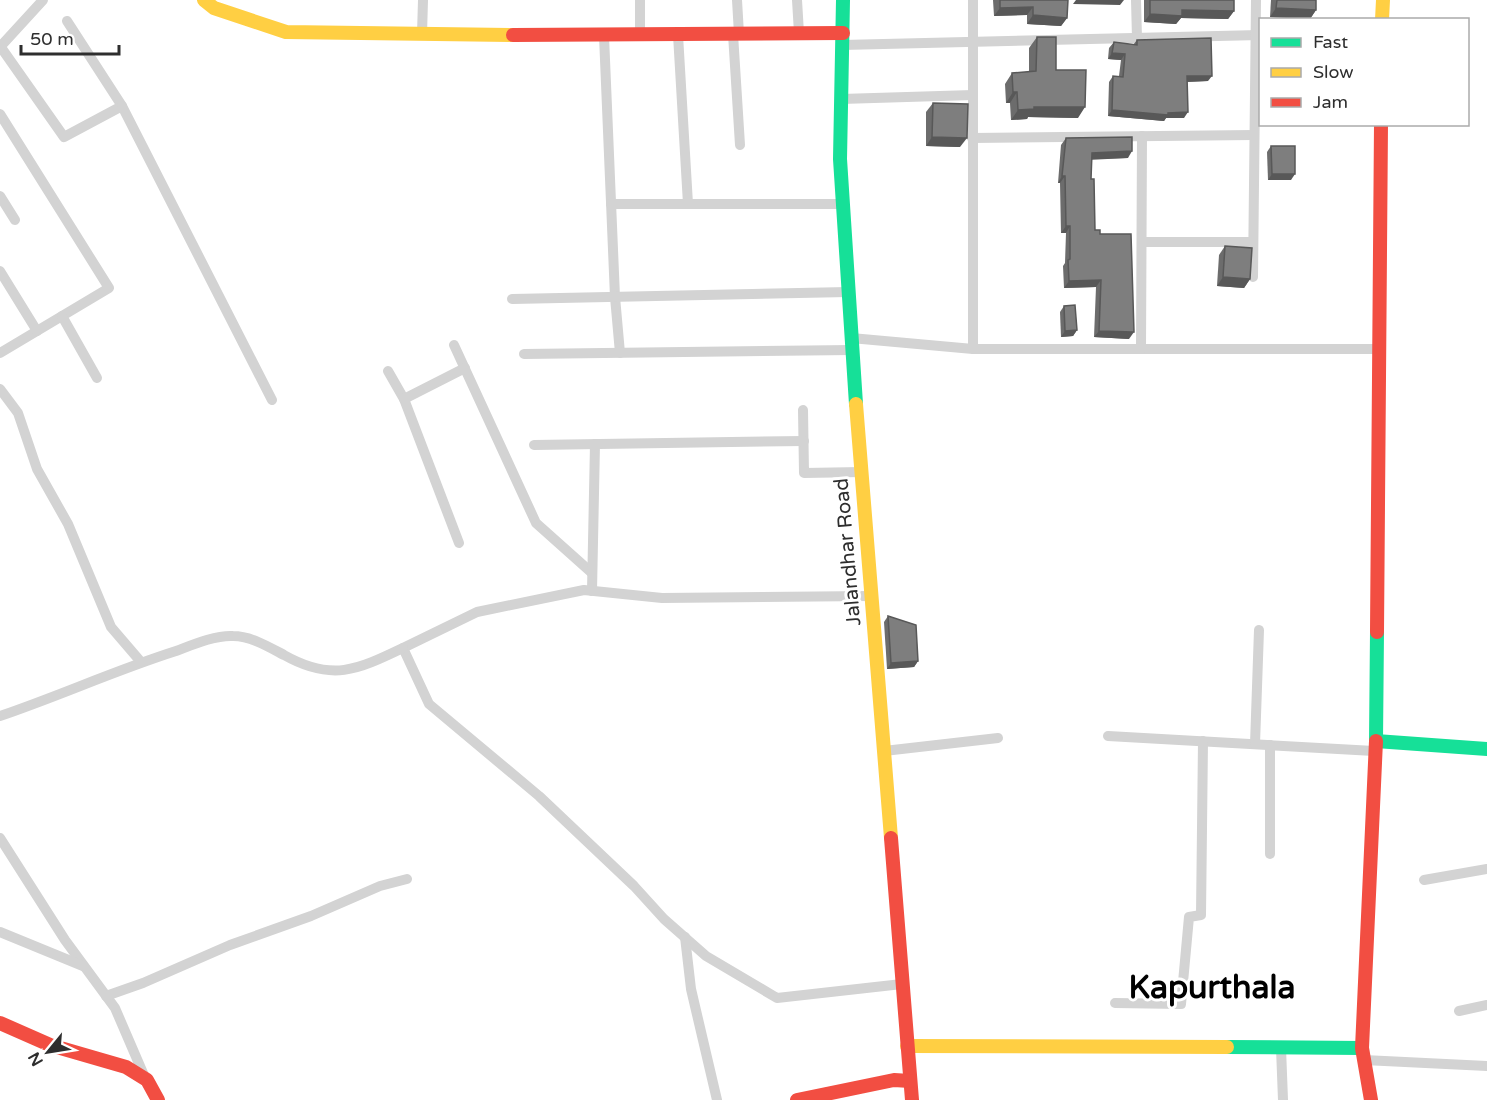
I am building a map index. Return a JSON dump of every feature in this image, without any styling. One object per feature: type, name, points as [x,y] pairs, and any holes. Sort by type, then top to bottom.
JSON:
[{"type":"main road","points":[[204,0],[214,8],[285,32],[604,36],[799,33],[842,39]]},
{"type":"main road","name":"Jalandhar Road","points":[[843,0],[840,159],[842,204],[851,344],[912,1100]]},
{"type":"main road","points":[[1382,18],[1383,0]]},
{"type":"main road","points":[[1371,1100],[1363,1054],[1375,746],[1381,126]]},
{"type":"main road","points":[[1375,746],[1487,749]]},
{"type":"main road","points":[[0,1023],[50,1045],[126,1067],[147,1080],[158,1100]]},
{"type":"main road","points":[[907,1046],[1281,1048],[1363,1054]]},
{"type":"main road","points":[[797,1100],[894,1080],[910,1081]]},
{"type":"street","points":[[43,0],[0,46],[64,137],[122,106]]},
{"type":"street","points":[[422,34],[423,0]]},
{"type":"street","points":[[640,0],[640,35]]},
{"type":"street","points":[[737,0],[740,145]]},
{"type":"street","points":[[797,0],[799,33]]},
{"type":"street","points":[[973,0],[973,349]]},
{"type":"street","points":[[1136,0],[1137,38]]},
{"type":"street","points":[[1253,277],[1254,135],[1258,35],[1256,0]]},
{"type":"street","points":[[67,21],[122,106],[272,400]]},
{"type":"street","points":[[678,35],[688,204]]},
{"type":"street","points":[[842,39],[973,41],[1258,35]]},
{"type":"street","points":[[604,36],[610,204],[620,353]]},
{"type":"street","points":[[841,99],[973,95]]},
{"type":"street","points":[[0,114],[109,288],[0,353]]},
{"type":"street","points":[[972,138],[1254,135]]},
{"type":"street","points":[[1140,349],[1142,136]]},
{"type":"street","points":[[0,196],[15,220]]},
{"type":"street","points":[[610,204],[842,204]]},
{"type":"street","points":[[1142,243],[1253,242]]},
{"type":"street","points":[[0,271],[37,331]]},
{"type":"street","points":[[512,299],[848,292]]},
{"type":"street","points":[[62,316],[97,378]]},
{"type":"street","points":[[524,354],[620,353],[851,344],[973,349],[1378,349]]},
{"type":"street","points":[[454,345],[536,523],[592,573]]},
{"type":"street","points":[[404,399],[465,368]]},
{"type":"street","points":[[388,371],[404,399],[459,543]]},
{"type":"street","points":[[0,389],[18,413],[37,469],[68,524],[111,627],[141,662]]},
{"type":"street","points":[[803,410],[804,473],[862,472]]},
{"type":"street","points":[[534,445],[804,441]]},
{"type":"street","points":[[592,591],[595,444]]},
{"type":"street","points":[[0,716],[141,662],[232,635],[263,644],[301,665],[326,672],[361,667],[477,612],[540,598],[592,591],[662,598],[871,596]]},
{"type":"street","points":[[1255,744],[1259,630]]},
{"type":"street","points":[[403,648],[429,704],[539,796],[706,956],[777,998],[902,984]]},
{"type":"street","points":[[1107,736],[1270,745],[1375,746]]},
{"type":"street","points":[[884,751],[998,738]]},
{"type":"street","points":[[1115,1003],[1181,1004],[1189,917],[1201,915],[1203,741]]},
{"type":"street","points":[[1270,745],[1270,854]]},
{"type":"street","points":[[0,838],[84,966],[115,1008],[147,1080]]},
{"type":"street","points":[[1424,880],[1487,869]]},
{"type":"street","points":[[106,996],[143,983],[230,945],[311,916],[380,886],[407,879]]},
{"type":"street","points":[[0,932],[84,966]]},
{"type":"street","points":[[685,937],[693,1000],[717,1100]]},
{"type":"street","points":[[1459,1011],[1487,1005]]},
{"type":"street","points":[[1281,1048],[1283,1100]]},
{"type":"street","points":[[1363,1054],[1487,1066]]},
{"type":"building","points":[[1000,0],[1068,0],[1067,18],[1033,15],[1033,7],[1000,8]]},
{"type":"building","points":[[1150,0],[1234,0],[1234,11],[1182,10],[1182,16],[1150,14]]},
{"type":"building","points":[[1277,0],[1316,0],[1316,10],[1276,8]]},
{"type":"building","points":[[1037,37],[1056,37],[1056,70],[1086,70],[1085,107],[1034,107],[1034,109],[1018,110],[1017,92],[1013,92],[1012,73],[1036,71]]},
{"type":"building","points":[[1211,38],[1212,76],[1187,76],[1188,112],[1168,113],[1168,115],[1112,110],[1113,76],[1123,77],[1125,54],[1112,53],[1114,42],[1137,45],[1137,40]]},
{"type":"building","points":[[933,103],[968,104],[967,138],[932,137]]},
{"type":"building","points":[[1132,137],[1132,151],[1092,153],[1091,179],[1094,179],[1095,230],[1100,230],[1100,234],[1131,234],[1134,332],[1099,331],[1101,280],[1069,281],[1070,226],[1066,226],[1065,176],[1062,176],[1066,138]]},
{"type":"building","points":[[1271,146],[1295,146],[1295,174],[1272,174]]},
{"type":"building","points":[[1225,246],[1252,248],[1250,279],[1223,277]]},
{"type":"building","points":[[1075,305],[1077,330],[1065,331],[1064,306]]},
{"type":"building","points":[[888,616],[916,625],[918,661],[891,663]]},
{"type":"traffic: fast","points":[[843,0],[840,159],[856,404]]},
{"type":"traffic: fast","points":[[1377,632],[1376,741],[1487,749]]},
{"type":"traffic: fast","points":[[1227,1047],[1362,1048]]},
{"type":"traffic: slow","points":[[204,0],[214,8],[286,32],[513,35]]},
{"type":"traffic: slow","points":[[1382,18],[1383,0]]},
{"type":"traffic: slow","points":[[856,404],[891,838]]},
{"type":"traffic: slow","points":[[907,1046],[1227,1047]]},
{"type":"traffic: jam","points":[[513,35],[843,33]]},
{"type":"traffic: jam","points":[[1377,632],[1381,126]]},
{"type":"traffic: jam","points":[[1371,1100],[1362,1048],[1376,741]]},
{"type":"traffic: jam","points":[[891,838],[912,1100]]},
{"type":"traffic: jam","points":[[0,1023],[50,1045],[126,1067],[147,1080],[158,1100]]},
{"type":"traffic: jam","points":[[797,1100],[894,1080],[910,1081]]},
{"type":"district","name":"Kapurthala","points":[[1212,988]]}]
